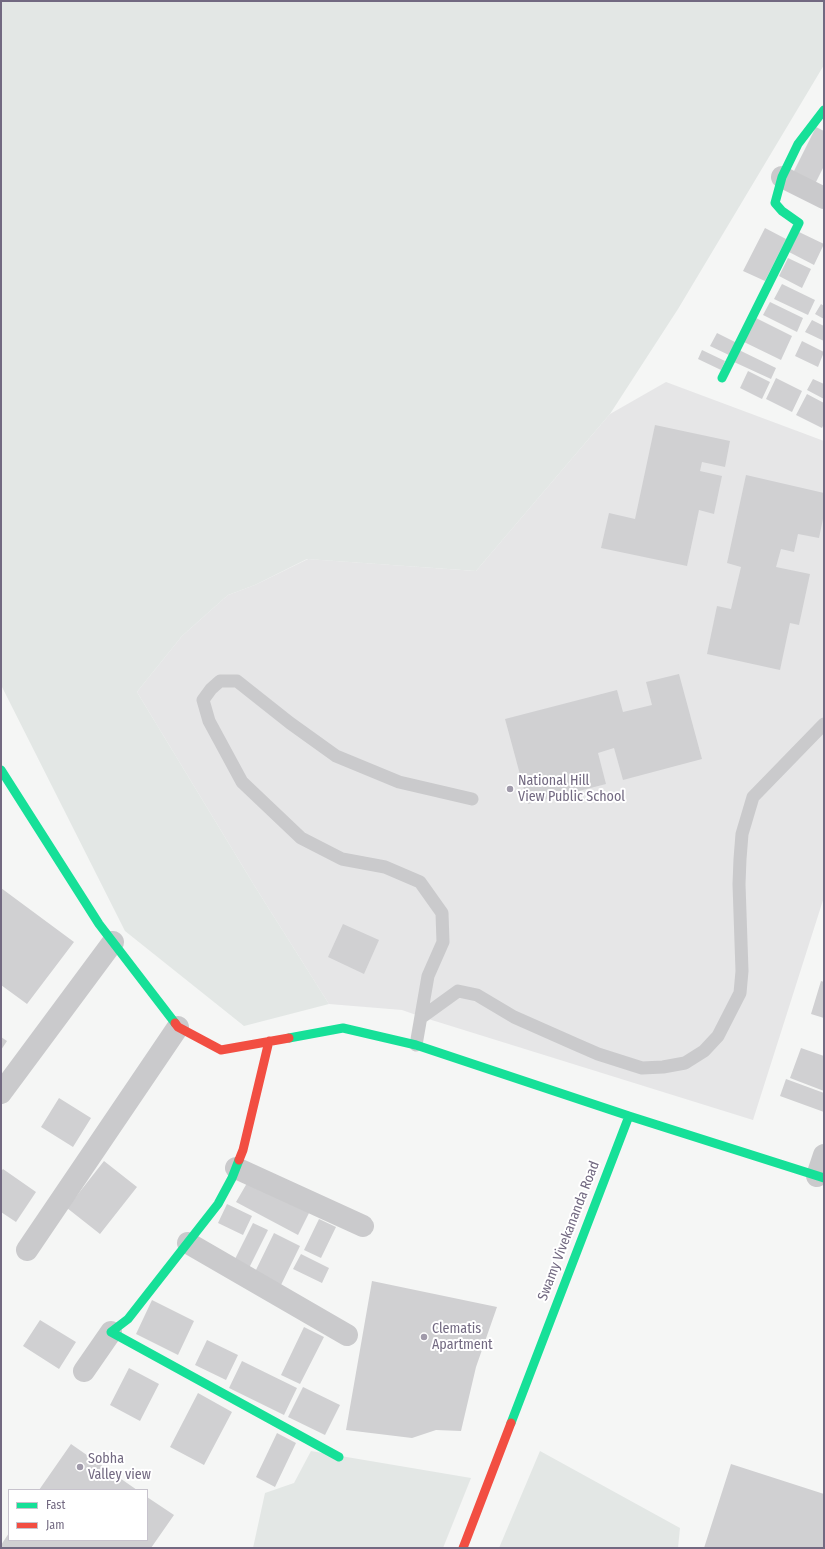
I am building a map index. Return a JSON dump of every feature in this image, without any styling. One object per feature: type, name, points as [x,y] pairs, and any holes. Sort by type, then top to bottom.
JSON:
[{"type":"street","points":[[722,378],[799,223],[782,211],[775,203],[782,177],[798,144],[824,110]]},
{"type":"street","points":[[782,177],[824,198]]},
{"type":"street","points":[[4,780],[99,924],[178,1027],[221,1050],[269,1040],[343,1028],[416,1045],[629,1116],[820,1177],[824,1155]]},
{"type":"street","points":[[1,1093],[112,942]]},
{"type":"street","points":[[27,1250],[178,1027]]},
{"type":"street","points":[[84,1371],[111,1332],[128,1319],[218,1204],[236,1168],[243,1150],[269,1040]]},
{"type":"street","name":"Swamy Vivekananda Road","points":[[463,1548],[629,1116]]},
{"type":"street","points":[[236,1168],[363,1226]]},
{"type":"street","points":[[188,1243],[347,1334]]},
{"type":"street","points":[[111,1332],[338,1457]]},
{"type":"lane","points":[[416,1045],[428,976],[443,942],[442,913],[420,882],[385,867],[342,859],[301,838],[242,782],[210,721],[204,700],[211,689],[220,681],[237,681],[290,723],[336,756],[399,782],[472,799]]},
{"type":"lane","points":[[422,1017],[458,991],[477,995],[514,1016],[575,1044],[642,1068],[663,1068],[686,1063],[704,1051],[718,1036],[740,993],[742,971],[739,884],[740,853],[742,834],[752,797],[824,724]]},
{"type":"shaded area","points":[[1,1],[824,1],[824,65],[678,309],[610,414],[476,571],[307,559],[255,585],[228,595],[182,636],[137,692],[254,885],[329,1004],[244,1026],[125,931],[1,685]]},
{"type":"shaded area","name":"National Hill View Public School","points":[[666,382],[824,441],[824,897],[753,1120],[402,1010],[329,1004],[254,885],[137,692],[182,636],[228,595],[255,585],[308,559],[476,571],[610,414]]},
{"type":"shaded area","points":[[311,1451],[471,1478],[443,1548],[253,1548],[265,1493],[294,1483]]},
{"type":"shaded area","points":[[540,1451],[680,1528],[678,1548],[499,1548]]},
{"type":"building","points":[[816,127],[824,131],[824,166],[814,186],[792,175]]},
{"type":"building","points":[[765,228],[786,239],[765,281],[743,271]]},
{"type":"building","points":[[799,232],[824,244],[814,265],[789,252]]},
{"type":"building","points":[[788,258],[811,269],[802,288],[779,276]]},
{"type":"building","points":[[782,284],[815,300],[808,315],[774,299]]},
{"type":"building","points":[[770,302],[803,318],[797,332],[763,315]]},
{"type":"building","points":[[821,304],[824,306],[824,319],[815,314]]},
{"type":"building","points":[[756,318],[792,336],[781,360],[744,342]]},
{"type":"building","points":[[812,320],[824,326],[824,341],[805,332]]},
{"type":"building","points":[[717,333],[737,343],[731,356],[710,346]]},
{"type":"building","points":[[802,341],[824,352],[818,367],[795,356]]},
{"type":"building","points":[[702,350],[725,361],[721,370],[698,359]]},
{"type":"building","points":[[739,350],[776,368],[771,379],[734,362]]},
{"type":"building","points":[[748,371],[770,382],[762,399],[740,388]]},
{"type":"building","points":[[776,378],[802,391],[792,412],[766,399]]},
{"type":"building","points":[[813,379],[824,384],[824,399],[807,390]]},
{"type":"building","points":[[807,394],[824,403],[824,424],[822,428],[796,415]]},
{"type":"building","points":[[655,425],[730,441],[725,467],[702,462],[700,471],[722,476],[714,514],[699,510],[687,566],[601,548],[609,513],[635,519]]},
{"type":"building","points":[[746,475],[824,493],[824,514],[819,538],[798,534],[794,552],[781,549],[776,567],[810,574],[799,625],[790,623],[780,670],[707,654],[717,606],[731,609],[741,567],[727,563]]},
{"type":"building","points":[[679,674],[702,759],[623,780],[614,748],[598,753],[606,784],[528,804],[505,719],[617,690],[623,712],[652,705],[646,682]]},
{"type":"building","points":[[1,888],[74,942],[27,1004],[1,985]]},
{"type":"building","points":[[343,924],[379,940],[364,974],[328,957]]},
{"type":"building","points":[[821,981],[824,982],[824,1018],[811,1014]]},
{"type":"building","points":[[1,1037],[7,1041],[1,1050]]},
{"type":"building","points":[[801,1048],[824,1056],[824,1091],[790,1078]]},
{"type":"building","points":[[786,1079],[824,1093],[824,1112],[780,1096]]},
{"type":"building","points":[[59,1098],[91,1118],[73,1147],[41,1127]]},
{"type":"building","points":[[104,1161],[137,1187],[100,1234],[67,1208]]},
{"type":"building","points":[[3,1169],[36,1192],[16,1222],[1,1212],[1,1171]]},
{"type":"building","points":[[250,1178],[311,1209],[298,1235],[236,1202]]},
{"type":"building","points":[[227,1204],[252,1216],[243,1235],[218,1223]]},
{"type":"building","points":[[319,1219],[336,1227],[321,1258],[304,1250]]},
{"type":"building","points":[[253,1223],[268,1230],[247,1272],[232,1265]]},
{"type":"building","points":[[274,1233],[300,1246],[280,1287],[254,1274]]},
{"type":"building","points":[[301,1254],[329,1268],[322,1283],[293,1269]]},
{"type":"building","name":"Clematis Apartment","points":[[372,1281],[497,1307],[476,1367],[461,1431],[436,1430],[412,1438],[346,1430]]},
{"type":"building","points":[[152,1300],[194,1321],[178,1355],[136,1334]]},
{"type":"building","points":[[40,1320],[76,1342],[59,1369],[23,1346]]},
{"type":"building","points":[[304,1327],[324,1337],[300,1384],[281,1375]]},
{"type":"building","points":[[207,1340],[238,1355],[226,1380],[195,1365]]},
{"type":"building","points":[[242,1361],[297,1388],[284,1415],[229,1388]]},
{"type":"building","points":[[129,1368],[159,1384],[140,1421],[110,1405]]},
{"type":"building","points":[[303,1387],[340,1405],[325,1435],[288,1417]]},
{"type":"building","points":[[198,1393],[232,1412],[204,1465],[170,1447]]},
{"type":"building","points":[[277,1433],[296,1443],[275,1487],[256,1477]]},
{"type":"building","name":"Sobha Valley view","points":[[71,1444],[136,1489],[40,1489]]},
{"type":"building","points":[[731,1464],[824,1494],[824,1548],[704,1548]]},
{"type":"building","name":"Sobha Valley view","points":[[148,1498],[174,1515],[151,1548],[1,1548],[1,1545],[8,1534],[8,1541],[148,1541]]},
{"type":"traffic: fast","points":[[722,378],[799,223],[782,211],[775,203],[782,177],[798,144],[824,110]]},
{"type":"traffic: fast","points":[[1,770],[99,924],[175,1023]]},
{"type":"traffic: fast","points":[[289,1038],[343,1028],[416,1045],[629,1116]]},
{"type":"traffic: fast","points":[[511,1423],[629,1116],[824,1178]]},
{"type":"traffic: fast","points":[[239,1160],[232,1178],[218,1204],[128,1319],[111,1332],[339,1457]]},
{"type":"traffic: jam","points":[[175,1023],[178,1027],[221,1050],[289,1038]]},
{"type":"traffic: jam","points":[[239,1160],[243,1150],[269,1041]]},
{"type":"traffic: jam","points":[[463,1548],[511,1423]]},
{"type":"place","name":"National Hill View Public School","points":[[510,789]]},
{"type":"place","name":"Clematis Apartment","points":[[424,1337]]},
{"type":"place","name":"Sobha Valley view","points":[[80,1467]]}]
